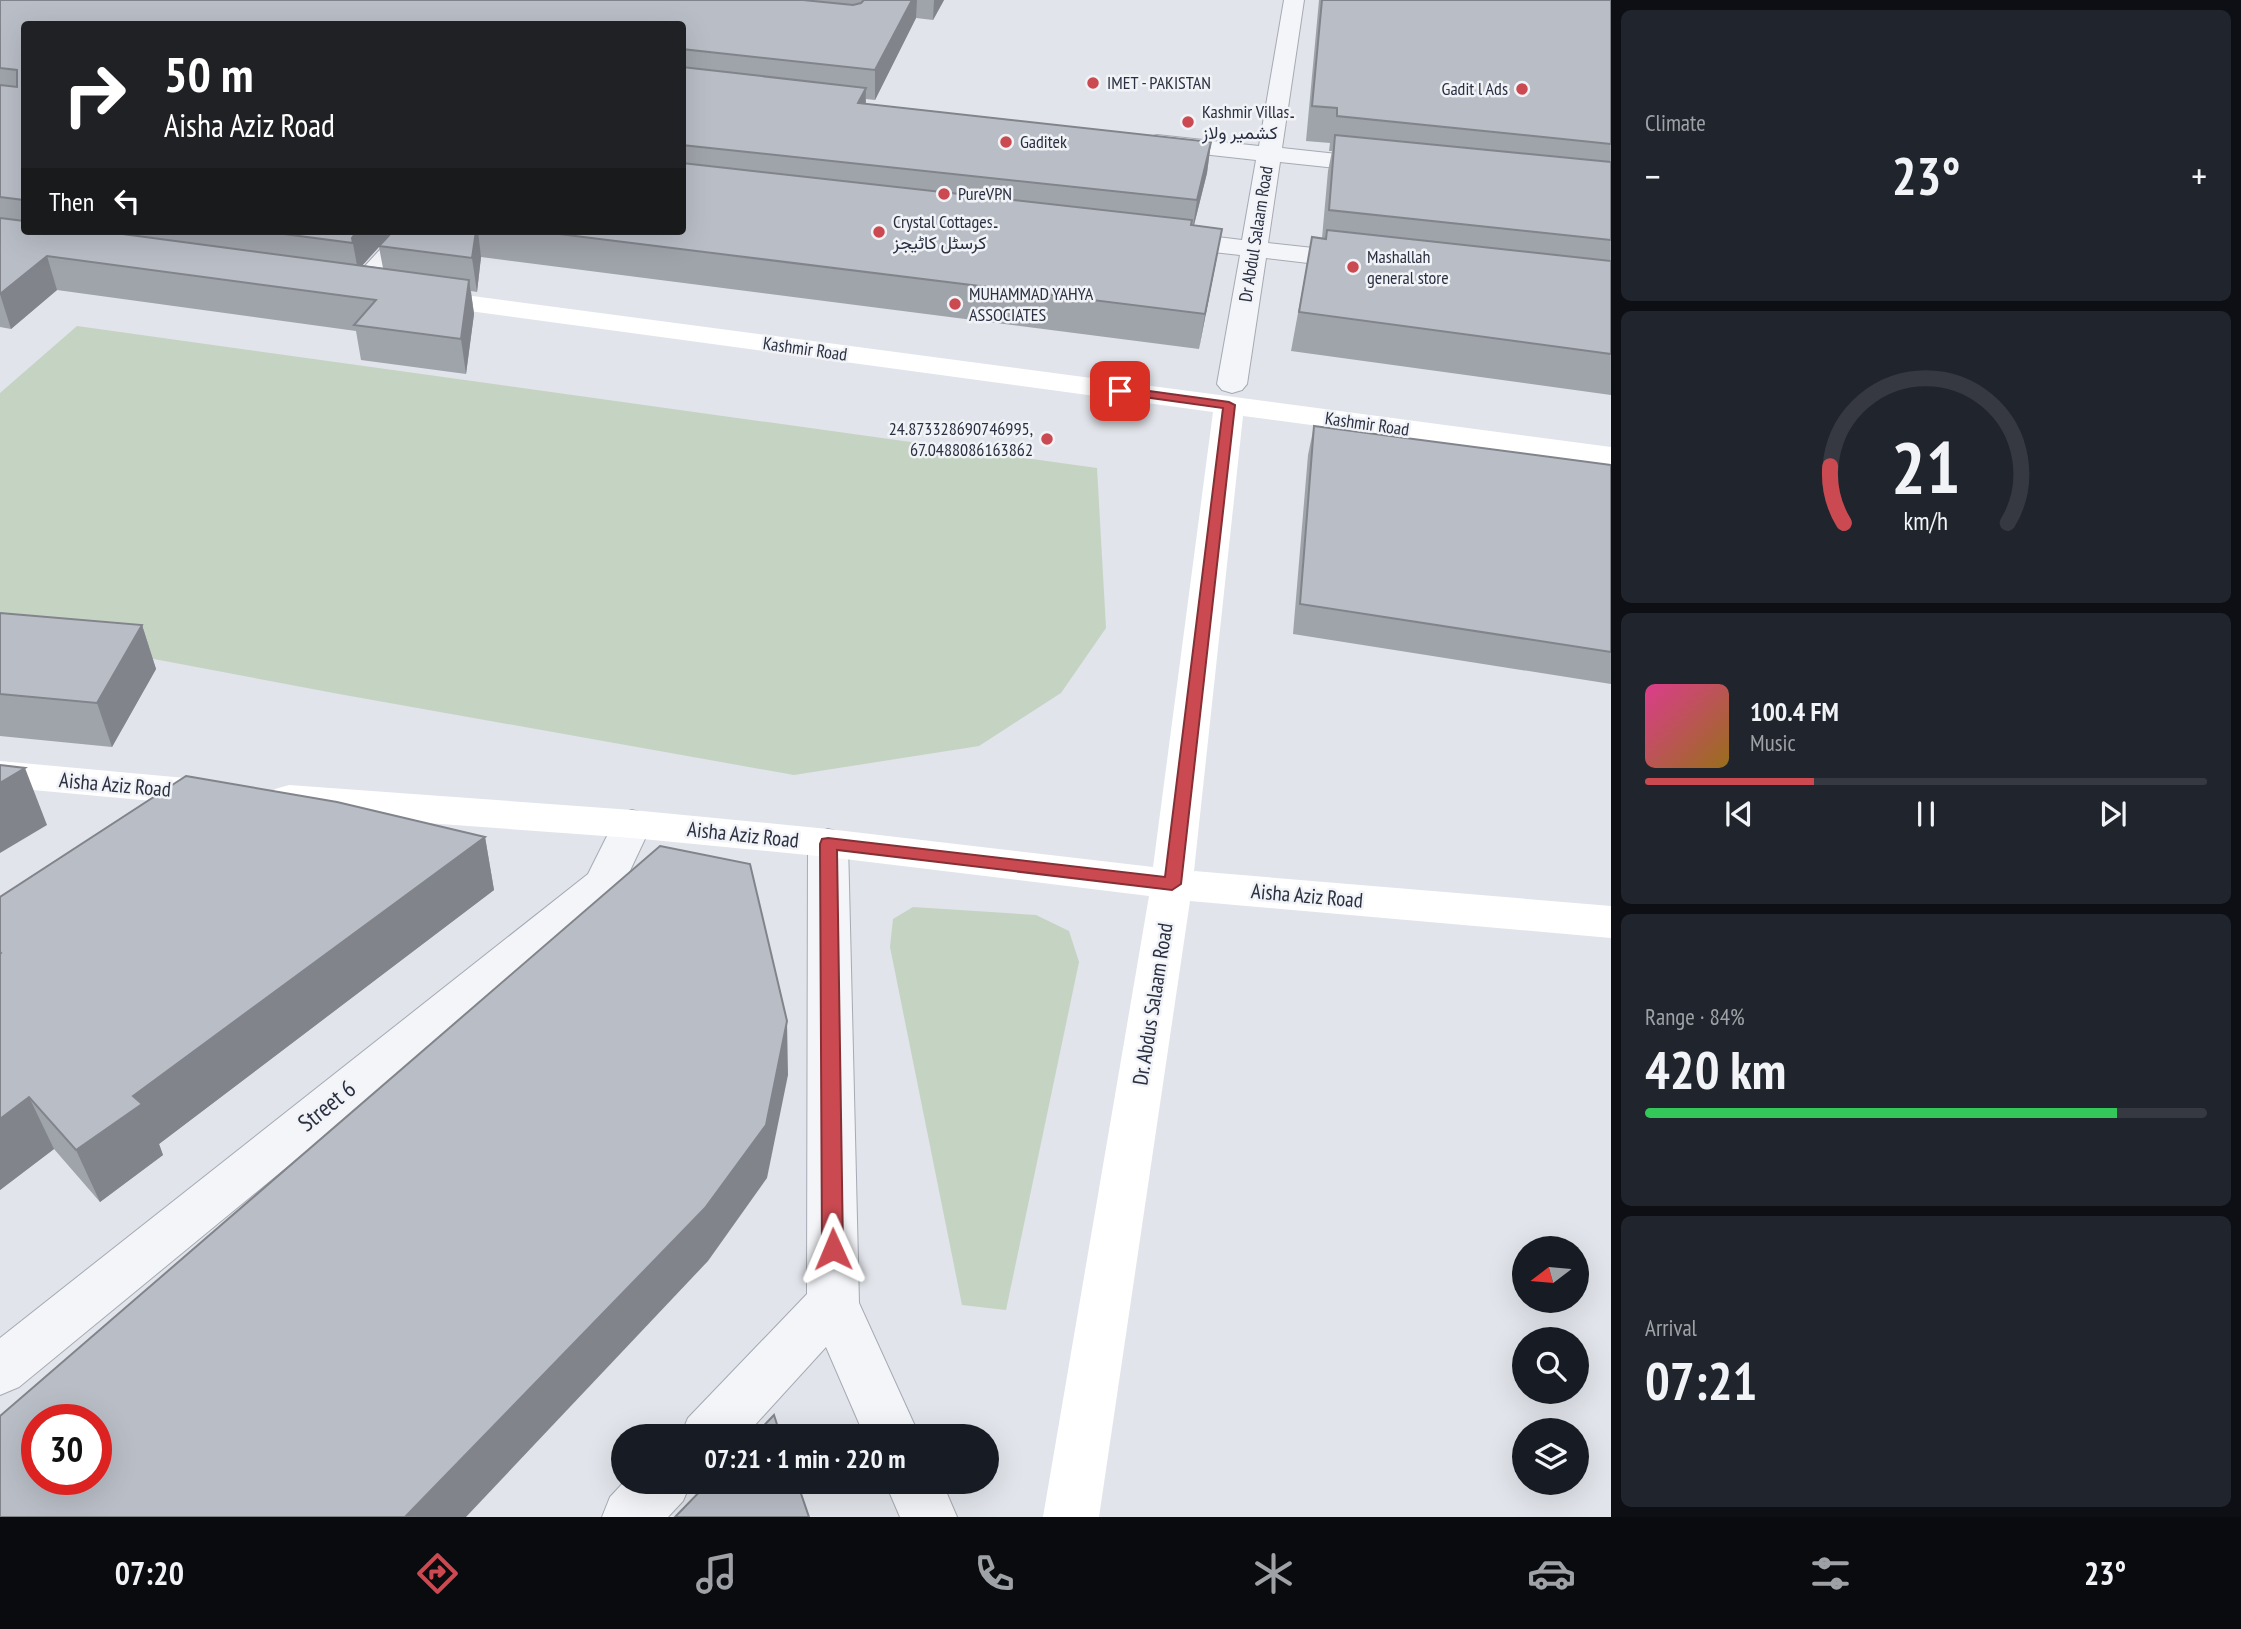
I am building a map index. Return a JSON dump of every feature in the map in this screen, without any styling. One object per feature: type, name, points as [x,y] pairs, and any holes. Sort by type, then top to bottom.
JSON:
[{"type":"street","name":"Dr Abdul Salaam Road","points":[[1231,395],[1294,0]]},
{"type":"street","points":[[1133,139],[1406,169]]},
{"type":"street","name":"Kashmir Road","points":[[406,235],[358,277],[1231,395],[1611,456]]},
{"type":"street","points":[[1141,236],[1377,263]]},
{"type":"street","name":"Kashmir Road","points":[[1231,395],[1611,432]]},
{"type":"street","name":"Dr. Abdus Salaam Road","points":[[1071,1517],[1172,884],[1231,395]]},
{"type":"street","name":"Aisha Aziz Road","points":[[0,774],[150,806],[632,824],[1172,884],[1611,922]]},
{"type":"street","name":"Street 6","points":[[0,1370],[604,883],[632,824]]},
{"type":"street","points":[[828,844],[833,1303],[887,1424]]},
{"type":"street","points":[[718,1424],[833,1303]]},
{"type":"street","points":[[630,1517],[652,1494]]},
{"type":"street","points":[[918,1494],[929,1517]]},
{"type":"green space","points":[[77,326],[1097,468],[1106,628],[1061,693],[979,746],[794,775],[0,630],[0,393]]},
{"type":"green space","points":[[913,907],[1036,915],[1069,931],[1079,962],[1006,1310],[962,1305],[890,947],[893,919]]},
{"type":"building","points":[[0,0],[803,0],[853,5],[864,0],[912,0],[875,70],[686,49],[686,21],[21,21],[21,200],[0,197],[0,85],[17,87],[17,70],[0,68]]},
{"type":"building","points":[[1322,0],[1611,0],[1611,144],[1337,116],[1337,108],[1312,106]]},
{"type":"building","points":[[686,67],[866,88],[858,103],[1211,142],[1197,200],[686,145]]},
{"type":"building","points":[[1335,135],[1611,162],[1611,240],[1329,210]]},
{"type":"building","points":[[686,163],[1192,220],[1191,225],[1222,229],[1205,314],[567,235],[686,235]]},
{"type":"building","points":[[0,218],[21,221],[21,235],[130,235],[469,280],[461,339],[354,325],[376,300],[47,256],[0,294]]},
{"type":"building","points":[[1327,230],[1611,261],[1611,354],[1299,312],[1312,237],[1326,239]]},
{"type":"building","points":[[292,235],[354,235],[353,243]]},
{"type":"building","points":[[389,235],[475,235],[472,258],[379,246]]},
{"type":"building","points":[[1314,426],[1611,465],[1611,652],[1300,604]]},
{"type":"building","points":[[0,613],[142,625],[97,703],[0,694]]},
{"type":"building","points":[[0,765],[25,768],[0,783]]},
{"type":"building","points":[[186,776],[337,802],[485,837],[133,1096],[142,1104],[76,1150],[29,1097],[0,1119],[0,897]]},
{"type":"building","points":[[660,846],[750,864],[787,1021],[766,1125],[705,1208],[405,1517],[0,1517],[0,1416]]},
{"type":"building","points":[[774,1415],[777,1424],[765,1424]]},
{"type":"building","points":[[697,1494],[801,1494],[809,1517],[675,1517]]},
{"type":"place","name":"IMET - PAKISTAN","points":[[1093,83]]},
{"type":"place","name":"Gadit l Ads","points":[[1522,89]]},
{"type":"place","name":"Kashmir Villas۔ کشمیر ولاز","points":[[1188,122]]},
{"type":"place","name":"Gaditek","points":[[1006,142]]},
{"type":"place","name":"PureVPN","points":[[944,194]]},
{"type":"place","name":"Crystal Cottages۔ کرسٹل کاٹیجز","points":[[879,232]]},
{"type":"place","name":"Mashallah general store","points":[[1353,267]]},
{"type":"place","name":"MUHAMMAD YAHYA ASSOCIATES","points":[[955,304]]},
{"type":"place","name":"24.873328690746995, 67.0488086163862","points":[[1047,439]]},
{"type":"route","points":[[833,1249],[828,844],[1172,884],[1229,405],[1120,391]]}]
